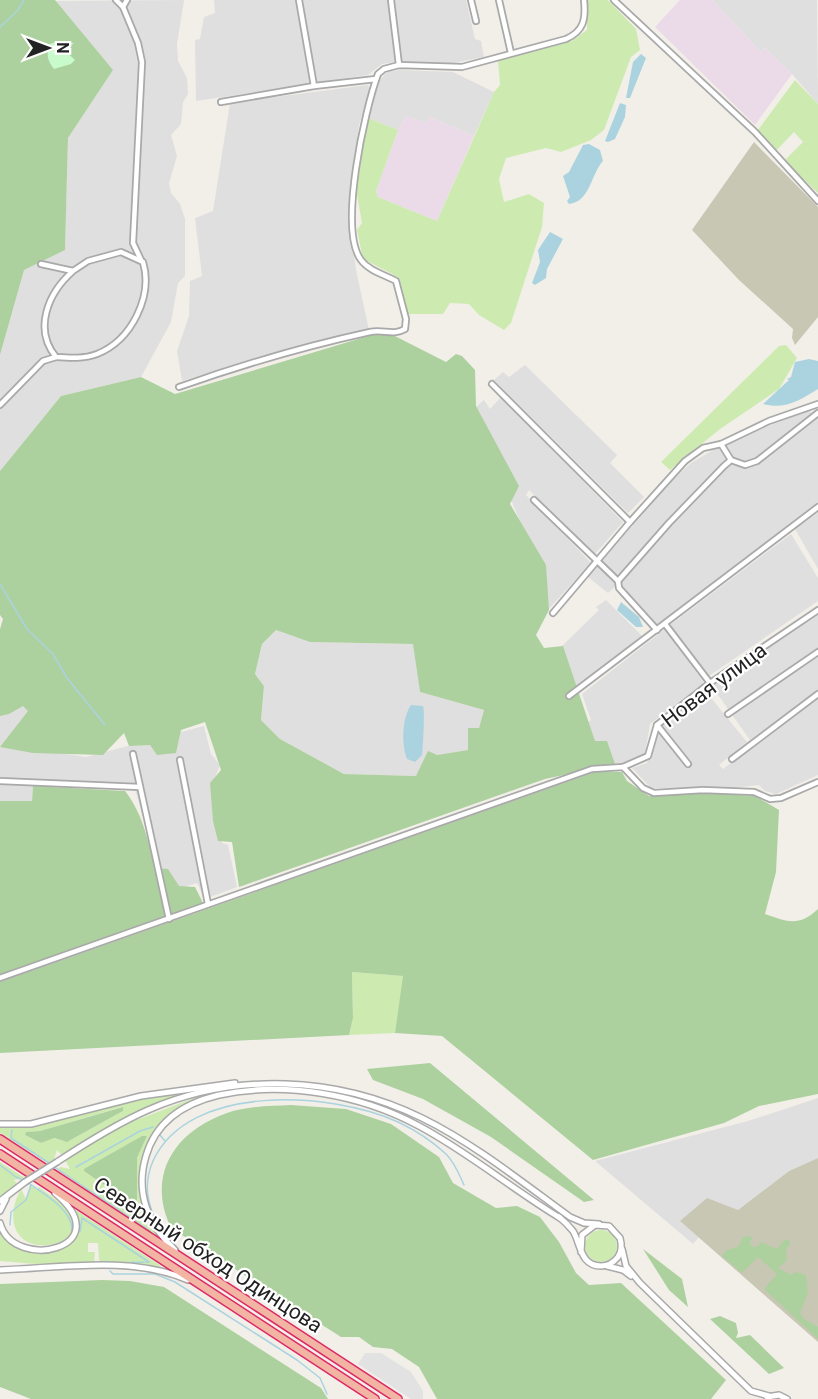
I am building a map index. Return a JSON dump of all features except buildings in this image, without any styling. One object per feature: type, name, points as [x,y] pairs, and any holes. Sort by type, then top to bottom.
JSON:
[{"type":"highway","name":"Северный обход Одинцова","points":[[0,1139],[398,1399]]},
{"type":"highway","name":"Северный обход Одинцова","points":[[0,1154],[375,1399]]},
{"type":"street","points":[[0,405],[43,361],[56,357],[74,359],[98,354],[116,342],[135,319],[144,301],[147,278],[133,243],[142,62],[138,43],[123,7],[116,0]]},
{"type":"street","points":[[123,7],[127,0]]},
{"type":"street","points":[[299,0],[314,86]]},
{"type":"street","points":[[391,0],[399,64]]},
{"type":"street","points":[[471,0],[476,21]]},
{"type":"street","points":[[499,0],[511,53]]},
{"type":"street","points":[[179,387],[239,366],[373,331],[398,333],[405,329],[406,319],[396,280],[371,269],[361,260],[354,242],[352,210],[355,174],[363,127],[376,79],[384,69],[399,64],[462,67],[576,35],[584,25],[584,0]]},
{"type":"street","points":[[614,0],[754,132],[818,201]]},
{"type":"street","points":[[220,102],[314,86],[376,79]]},
{"type":"street","points":[[43,361],[46,345],[44,322],[60,283],[88,261],[121,252],[133,243]]},
{"type":"street","points":[[121,252],[142,262]]},
{"type":"street","points":[[41,264],[74,271]]},
{"type":"street","points":[[57,268],[60,283]]},
{"type":"street","points":[[46,345],[56,357]]},
{"type":"street","points":[[492,384],[630,522]]},
{"type":"street","points":[[554,613],[630,522],[685,461],[703,448],[721,444],[769,421],[818,404]]},
{"type":"street","points":[[721,444],[731,460],[745,465],[757,461],[818,413]]},
{"type":"street","points":[[618,582],[669,523],[731,460]]},
{"type":"street","points":[[534,500],[618,582],[619,588],[657,630]]},
{"type":"street","points":[[569,696],[818,507]]},
{"type":"street","name":"Новая улица","points":[[623,767],[648,756],[657,725],[710,683],[818,610]]},
{"type":"street","points":[[665,624],[710,683]]},
{"type":"street","points":[[728,714],[818,652]]},
{"type":"street","points":[[732,759],[818,694]]},
{"type":"street","points":[[657,725],[688,764]]},
{"type":"street","points":[[133,754],[169,919]]},
{"type":"street","points":[[180,760],[208,904]]},
{"type":"street","points":[[0,978],[552,781],[592,770],[623,767],[643,788],[654,794],[703,790],[754,792],[770,799],[781,798],[818,782]]},
{"type":"street","points":[[0,781],[140,787]]},
{"type":"street","points":[[0,1124],[37,1123],[115,1101],[168,1090],[228,1083],[334,1089],[400,1108],[459,1140],[570,1217],[584,1223],[612,1228],[621,1242],[626,1266],[640,1283],[751,1391],[756,1399]]},
{"type":"street","points":[[0,1201],[25,1182],[125,1121],[166,1103],[216,1089],[261,1084]]},
{"type":"street","points":[[186,1261],[158,1232],[148,1214],[141,1186],[146,1154],[158,1131],[179,1110],[204,1098],[242,1092],[292,1091],[324,1095],[384,1110],[419,1126],[560,1218]]},
{"type":"street","points":[[0,1223],[4,1235],[20,1247],[55,1248],[72,1240],[77,1225],[75,1215],[63,1200],[38,1179]]},
{"type":"street","points":[[523,1184],[574,1233],[581,1252],[589,1263],[623,1270],[640,1283]]},
{"type":"street","points":[[0,1211],[13,1191]]},
{"type":"street","points":[[581,1252],[582,1235],[589,1228],[599,1224]]},
{"type":"street","points":[[599,1266],[609,1264],[617,1258],[621,1242]]},
{"type":"street","points":[[0,1270],[134,1266],[163,1270],[203,1286]]},
{"type":"street","points":[[751,1391],[767,1397],[779,1395],[787,1399]]},
{"type":"shaded area","points":[[184,0],[177,44],[178,61],[187,78],[188,94],[183,102],[181,124],[171,135],[177,156],[169,183],[171,193],[180,204],[185,219],[185,276],[178,283],[171,322],[141,377],[61,396],[0,471],[0,355],[24,269],[65,250],[68,138],[113,70],[54,1]]},
{"type":"shaded area","points":[[214,0],[388,0],[395,62],[382,64],[368,75],[196,101],[195,40],[200,39],[204,17],[215,13]]},
{"type":"shaded area","points":[[394,0],[466,0],[475,39],[481,41],[484,57],[443,65],[401,62]]},
{"type":"shaded area","points":[[680,0],[712,0],[761,52],[765,48],[792,74],[755,125],[655,27]]},
{"type":"shaded area","points":[[712,0],[817,0],[818,104],[792,74],[765,48],[761,52]]},
{"type":"shaded area","points":[[398,70],[453,72],[494,92],[474,136],[430,117],[427,123],[406,116],[398,130],[368,118],[379,81],[387,72]]},
{"type":"shaded area","points":[[368,85],[370,90],[359,125],[349,213],[356,270],[369,330],[240,363],[182,381],[177,351],[189,316],[190,281],[202,276],[195,218],[213,211],[230,103]]},
{"type":"shaded area","points":[[406,116],[427,123],[430,117],[474,136],[437,221],[378,197],[376,191],[398,130]]},
{"type":"shaded area","points":[[754,142],[818,207],[818,317],[795,345],[792,338],[793,329],[739,280],[692,230]]},
{"type":"shaded area","points":[[525,365],[617,455],[610,463],[644,497],[628,513],[494,380],[503,372],[509,377]]},
{"type":"shaded area","points":[[501,397],[623,522],[594,555],[529,490],[526,495],[591,563],[546,612],[522,527],[475,408],[484,400],[490,409]]},
{"type":"shaded area","points":[[808,410],[815,415],[818,412],[818,503],[656,626],[617,585],[608,593],[588,577],[672,480],[691,463],[720,446]]},
{"type":"shaded area","points":[[818,513],[818,569],[795,529]]},
{"type":"shaded area","points":[[791,534],[818,578],[818,601],[709,676],[670,625]]},
{"type":"shaded area","points":[[606,600],[642,636],[577,688],[562,646],[599,610],[596,607]]},
{"type":"shaded area","points":[[818,614],[818,690],[750,740],[711,685]]},
{"type":"shaded area","points":[[665,629],[704,683],[650,724],[645,754],[642,758],[623,764],[602,763],[585,725],[591,720],[582,694]]},
{"type":"shaded area","points":[[276,630],[311,642],[414,644],[420,692],[484,710],[479,728],[468,750],[437,755],[416,776],[344,774],[280,739],[261,720],[264,686],[255,674],[262,644]]},
{"type":"shaded area","points":[[707,693],[747,742],[719,765],[723,769],[818,697],[818,775],[776,794],[765,791],[759,785],[731,788],[651,788],[632,768],[647,763],[662,723]]},
{"type":"shaded area","points":[[26,703],[47,751],[86,757],[204,726],[211,754],[220,765],[212,785],[222,843],[228,845],[237,887],[205,899],[197,883],[165,893],[135,789],[33,787],[32,803],[0,803],[0,710]]},
{"type":"shaded area","points":[[818,1098],[818,1158],[789,1171],[738,1210],[680,1221],[699,1237],[693,1244],[595,1161],[748,1121]]},
{"type":"shaded area","points":[[818,1158],[818,1342],[680,1221],[707,1198],[738,1210],[789,1171]]},
{"type":"shaded area","points":[[365,1353],[381,1353],[411,1372],[423,1391],[423,1399],[411,1399],[358,1364]]},
{"type":"green space","points":[[0,0],[55,0],[113,70],[68,138],[65,250],[24,270],[0,355]]},
{"type":"green space","points":[[587,0],[608,0],[636,29],[640,50],[631,57],[604,130],[591,140],[561,152],[546,148],[506,158],[499,179],[504,202],[529,194],[544,203],[542,227],[511,323],[504,330],[479,315],[469,304],[450,303],[443,314],[408,314],[398,277],[363,259],[357,230],[362,223],[356,189],[368,118],[398,130],[376,191],[378,197],[437,221],[494,92],[500,85],[498,61],[572,41],[587,30]]},
{"type":"green space","points":[[56,42],[75,60],[71,64],[54,69],[48,54],[50,44]]},
{"type":"green space","points":[[795,80],[818,104],[818,193],[784,161],[803,142],[794,132],[775,152],[758,130]]},
{"type":"green space","points":[[385,331],[446,362],[456,354],[462,356],[475,370],[476,406],[519,486],[510,504],[546,565],[549,610],[536,635],[544,648],[563,646],[595,741],[607,741],[615,764],[545,779],[239,887],[232,842],[218,841],[213,821],[210,783],[221,770],[205,722],[181,730],[176,753],[157,755],[150,745],[129,746],[124,733],[103,755],[33,753],[0,747],[28,711],[23,706],[0,716],[0,629],[3,619],[0,615],[0,471],[61,396],[141,377],[175,394]],"holes":[[[276,630],[310,642],[413,644],[420,692],[484,710],[479,728],[468,728],[468,750],[437,755],[428,751],[416,776],[344,774],[280,739],[261,720],[264,686],[255,674],[262,644]]]},
{"type":"green space","points":[[786,345],[797,358],[779,389],[720,429],[670,470],[661,462],[779,346]]},
{"type":"green space","points":[[595,772],[622,772],[627,781],[649,796],[703,793],[755,796],[779,810],[776,872],[765,914],[787,921],[799,921],[818,909],[818,1094],[759,1106],[724,1123],[593,1160],[442,1036],[395,1033],[403,976],[352,972],[353,1018],[349,1035],[0,1053],[0,982]]},
{"type":"green space","points":[[33,786],[125,791],[141,818],[155,868],[168,869],[179,886],[195,887],[203,903],[0,975],[0,801],[32,801]]},
{"type":"green space","points":[[352,972],[404,976],[395,1033],[349,1035],[353,1018]]},
{"type":"green space","points":[[430,1063],[594,1200],[584,1202],[491,1137],[423,1099],[373,1080],[367,1069]]},
{"type":"green space","points":[[190,1092],[123,1118],[62,1155],[57,1150],[54,1159],[47,1163],[0,1133],[0,1127],[31,1126],[141,1097]],"holes":[[[122,1107],[123,1111],[71,1140],[63,1141],[53,1138],[41,1143],[25,1135],[26,1132],[40,1131]]]},
{"type":"green space","points":[[194,1098],[195,1100],[176,1110],[158,1130],[141,1176],[140,1195],[143,1208],[162,1241],[58,1170],[60,1167],[70,1169],[65,1160],[126,1124]],"holes":[[[147,1136],[137,1158],[137,1207],[84,1171]]]},
{"type":"green space","points":[[291,1105],[346,1109],[391,1124],[439,1157],[453,1183],[496,1208],[517,1206],[540,1217],[559,1242],[576,1273],[589,1285],[621,1283],[726,1380],[711,1399],[437,1399],[419,1367],[392,1349],[373,1347],[359,1337],[341,1337],[171,1228],[164,1209],[162,1190],[164,1173],[179,1144],[208,1121],[227,1113],[250,1108]]},
{"type":"green space","points":[[123,1107],[123,1111],[67,1142],[54,1138],[41,1143],[25,1135],[26,1132],[40,1131]]},
{"type":"green space","points":[[142,1136],[147,1136],[137,1158],[137,1208],[84,1169]]},
{"type":"green space","points":[[0,1162],[25,1178],[14,1180],[17,1184],[0,1197]]},
{"type":"green space","points":[[30,1185],[37,1190],[39,1187],[67,1208],[75,1225],[69,1239],[39,1245],[28,1242],[20,1236],[15,1227],[13,1215],[15,1203],[21,1189],[26,1199]]},
{"type":"green space","points":[[76,1210],[164,1269],[143,1264],[103,1264],[99,1260],[98,1243],[88,1243],[88,1252],[95,1252],[94,1262],[59,1266],[0,1261],[0,1231],[6,1240],[28,1250],[40,1252],[64,1248],[73,1241],[78,1232]]},
{"type":"green space","points":[[601,1230],[612,1235],[617,1246],[612,1257],[601,1262],[590,1257],[585,1246],[590,1235]]},
{"type":"green space","points":[[749,1236],[753,1239],[749,1242],[753,1247],[758,1246],[761,1242],[777,1249],[784,1240],[789,1240],[790,1245],[786,1249],[787,1260],[778,1268],[791,1275],[796,1272],[806,1275],[808,1293],[800,1313],[803,1318],[818,1327],[818,1339],[764,1289],[777,1274],[758,1257],[742,1273],[722,1256],[727,1250],[738,1247],[743,1237]]},
{"type":"green space","points":[[643,1249],[682,1279],[688,1307],[669,1290]]},
{"type":"green space","points":[[130,1281],[164,1287],[321,1388],[328,1399],[31,1399],[0,1387],[0,1284]]},
{"type":"green space","points":[[720,1316],[736,1323],[738,1333],[736,1338],[750,1335],[784,1368],[769,1374],[710,1319]]},
{"type":"water","points":[[641,54],[646,58],[630,98],[626,98],[633,62]]},
{"type":"water","points":[[620,103],[626,105],[625,117],[615,139],[605,141]]},
{"type":"water","points":[[589,144],[600,150],[603,161],[586,193],[576,202],[569,204],[567,201],[570,197],[563,176],[569,172],[583,145]]},
{"type":"water","points":[[550,232],[563,239],[547,269],[546,278],[535,285],[532,283],[540,262],[538,250]]},
{"type":"water","points":[[809,359],[818,361],[818,389],[785,405],[763,404],[789,380],[787,379],[791,377],[795,362]]},
{"type":"water","points":[[621,602],[639,617],[643,627],[636,627],[617,610]]},
{"type":"water","points":[[411,705],[423,706],[424,709],[422,755],[415,762],[407,759],[403,739],[404,724]]},
{"type":"waterway","points":[[0,27],[18,10],[24,0]]},
{"type":"waterway","points":[[0,584],[27,629],[53,654],[67,678],[105,725]]},
{"type":"waterway","points":[[159,1227],[149,1203],[148,1178],[153,1161],[171,1135],[197,1117],[229,1106],[264,1101],[301,1100],[337,1104],[398,1122],[424,1136],[446,1154],[464,1185]]},
{"type":"waterway","points":[[76,1167],[140,1131],[153,1127]]},
{"type":"waterway","points":[[12,1130],[11,1138],[49,1163]]},
{"type":"waterway","points":[[160,1135],[165,1141]]},
{"type":"waterway","points":[[0,1165],[23,1180]]},
{"type":"waterway","points":[[53,1166],[150,1231]]},
{"type":"waterway","points":[[27,1182],[62,1209],[71,1222],[72,1230]]},
{"type":"waterway","points":[[10,1225],[11,1212],[26,1200],[31,1185]]},
{"type":"waterway","points":[[80,1232],[82,1218],[149,1262],[110,1263]]},
{"type":"waterway","points":[[110,1271],[113,1274],[155,1274],[175,1282],[297,1360],[320,1378],[327,1394]]}]
